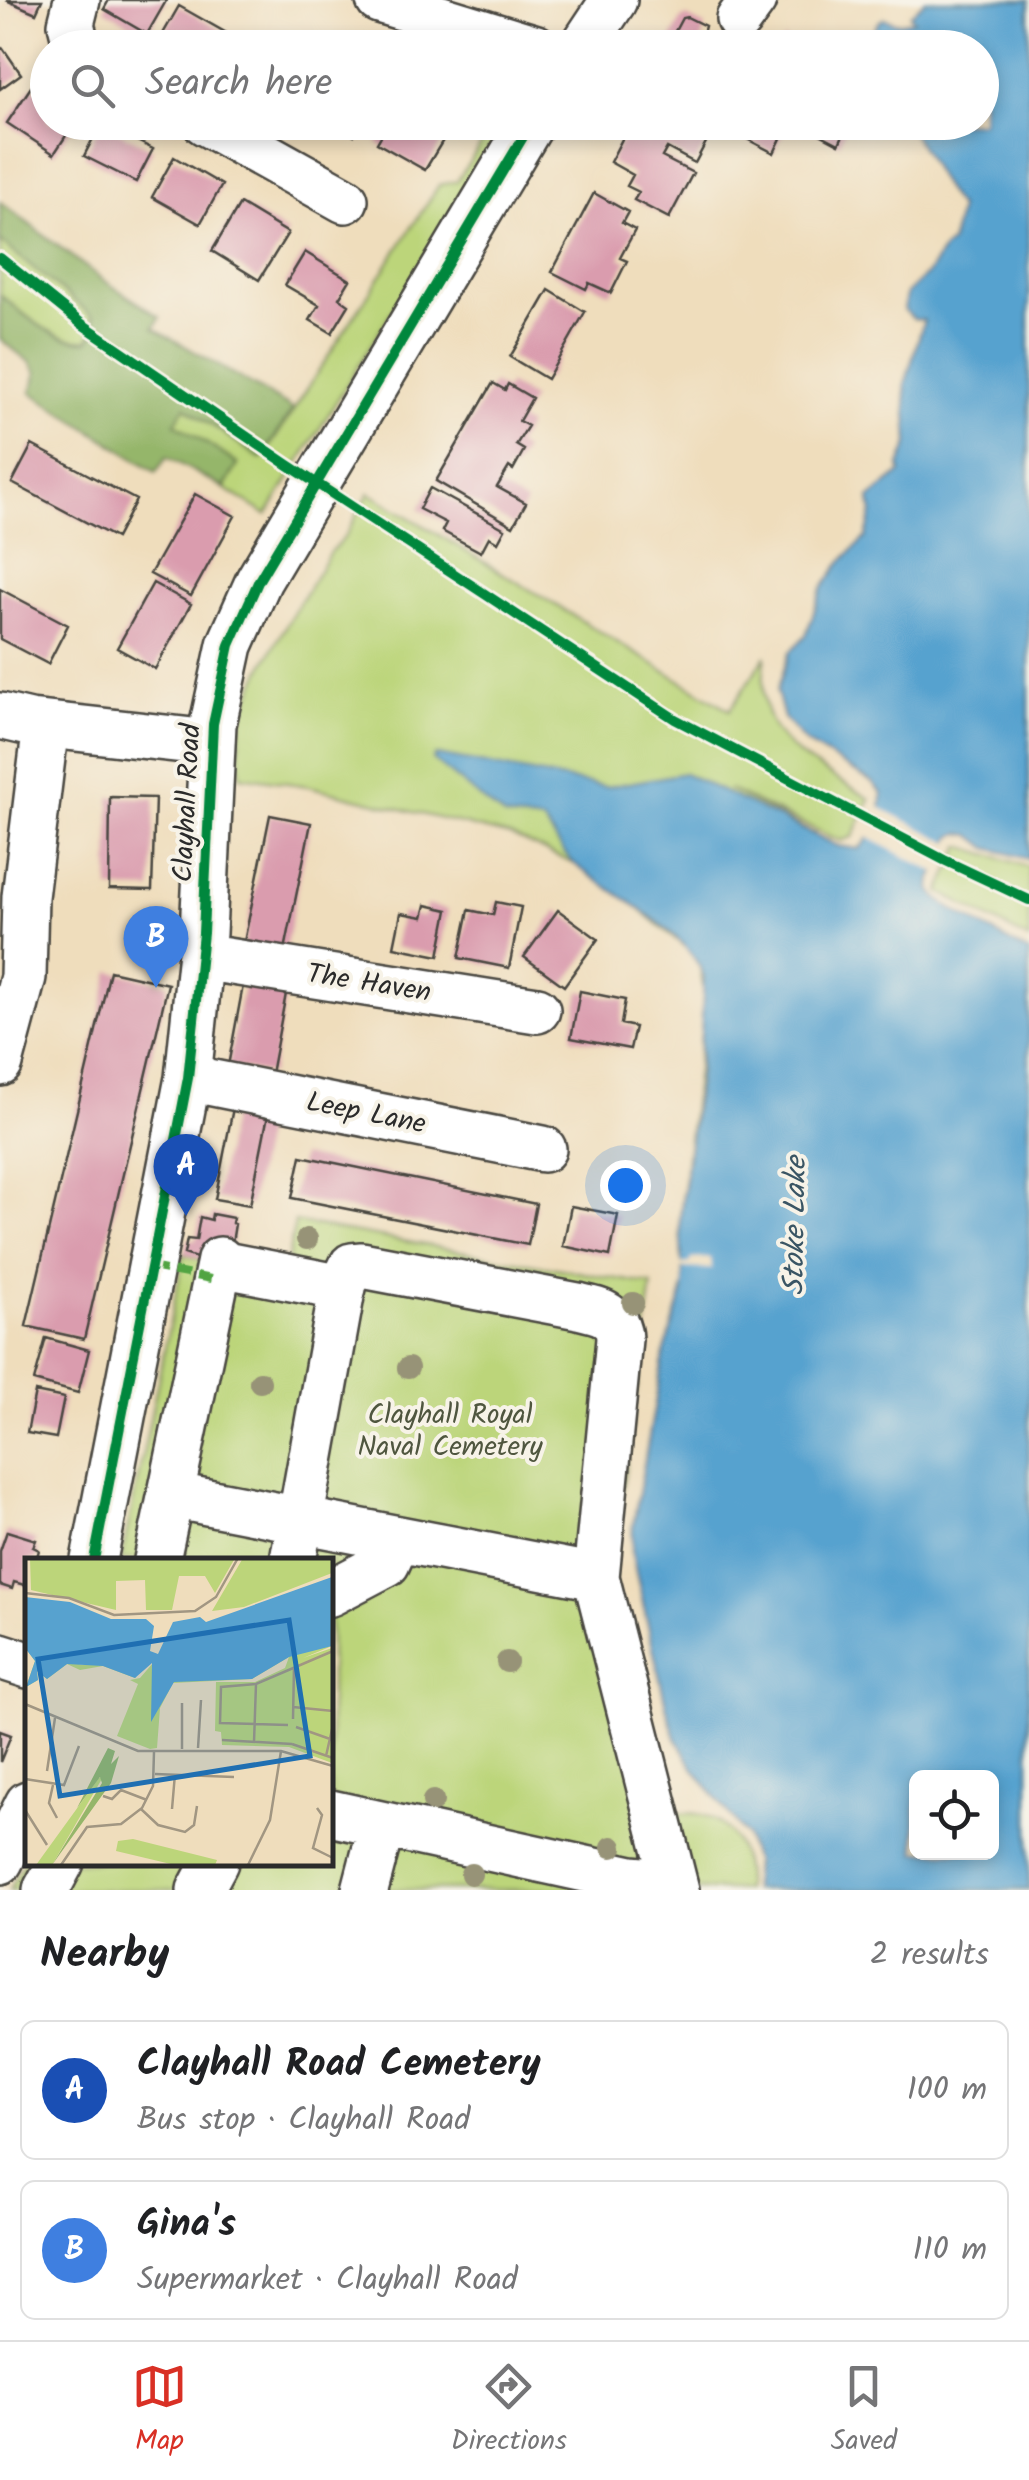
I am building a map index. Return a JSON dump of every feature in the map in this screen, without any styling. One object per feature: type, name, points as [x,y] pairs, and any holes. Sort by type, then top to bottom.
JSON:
[{"type":"street","points":[[72,30],[76,0]]},
{"type":"street","points":[[378,0],[477,30]]},
{"type":"street","points":[[594,30],[614,0]]},
{"type":"street","points":[[237,140],[345,200]]},
{"type":"street","name":"Clayhall Road","points":[[94,1558],[188,1078],[201,957],[211,743],[225,664],[249,599],[521,140]]},
{"type":"street","points":[[0,716],[46,725],[211,743]]},
{"type":"street","points":[[0,1063],[23,977],[14,875],[46,725]]},
{"type":"street","name":"The Haven","points":[[201,957],[538,1010]]},
{"type":"street","name":"Leep Lane","points":[[188,1078],[543,1150]]},
{"type":"street","points":[[157,1558],[220,1262],[343,1288]]},
{"type":"street","points":[[296,1540],[350,1268],[360,1264],[578,1306],[612,1317],[617,1323],[619,1339],[596,1577],[674,1884],[332,1814]]},
{"type":"street","points":[[171,1495],[296,1540],[398,1539],[596,1577]]},
{"type":"street","points":[[332,1592],[388,1563],[398,1539]]},
{"type":"street","points":[[0,1656],[25,1664]]},
{"type":"street","points":[[0,1861],[25,1810]]},
{"type":"street","points":[[365,1890],[382,1825]]},
{"type":"street","points":[[46,1890],[59,1865]]},
{"type":"street","points":[[200,1890],[214,1865]]},
{"type":"green space","points":[[484,140],[497,140],[267,515],[224,488],[238,465],[174,423],[185,407],[262,459],[439,185],[457,181]]},
{"type":"green space","points":[[917,140],[925,140],[961,206],[955,241],[930,311],[908,800],[962,1673],[992,1770],[909,1770],[909,1860],[999,1860],[999,1795],[1028,1890],[752,1890],[754,1863],[746,1836],[694,1769],[676,1738],[632,1551],[633,1526],[664,1354],[683,1292],[680,1218],[705,998],[699,963],[631,902],[575,864],[510,836],[308,786],[240,776],[240,736],[251,694],[271,653],[369,493],[730,710],[766,655],[766,710],[775,729],[804,759],[870,799],[853,837],[840,841],[728,789],[838,846],[858,849],[877,824],[882,793],[872,782],[805,742],[784,718],[777,691],[790,652],[806,635],[822,589],[866,537],[872,513],[870,498],[901,473],[909,443],[905,385],[924,320],[914,319],[904,310],[906,294],[951,243],[959,208]]},
{"type":"green space","points":[[0,202],[103,280],[160,317],[154,328],[293,409],[261,459],[185,407],[175,423],[238,464],[224,488],[167,457],[156,472],[31,392],[37,373],[31,363],[0,339],[0,295],[41,326],[75,340],[88,341],[94,332],[94,317],[0,241]]},
{"type":"green space","points":[[0,241],[87,308],[94,324],[88,341],[51,332],[0,295]]},
{"type":"green space","points":[[961,846],[1029,867],[1029,940],[940,892]]},
{"type":"green space","name":"Clayhall Royal Naval Cemetery","points":[[295,1222],[652,1285],[610,1574],[676,1814],[708,1817],[730,1833],[742,1859],[745,1890],[9,1890],[25,1859],[25,1865],[332,1865],[332,1558],[121,1558],[184,1254],[211,1263],[286,1267]]},
{"type":"water","name":"Stoke Lake","points":[[925,0],[1029,0],[1029,859],[988,848],[971,835],[960,833],[952,837],[931,889],[950,908],[1029,953],[1029,1890],[752,1890],[754,1863],[746,1836],[694,1769],[676,1738],[632,1551],[633,1526],[664,1354],[683,1292],[680,1218],[699,1073],[704,977],[683,944],[576,865],[543,822],[504,817],[433,760],[443,756],[606,787],[684,773],[838,846],[859,849],[869,838],[879,816],[882,793],[872,782],[805,742],[784,718],[777,691],[790,652],[806,635],[822,589],[866,537],[872,513],[870,498],[901,473],[909,443],[905,385],[924,320],[914,319],[904,310],[906,294],[951,243],[959,208],[917,140],[999,140],[999,30],[874,30],[884,18],[897,23],[914,20],[910,15]]},
{"type":"pier","points":[[877,806],[952,844],[937,873],[865,836]]},
{"type":"pier","points":[[679,1237],[681,1264],[711,1258],[712,1269],[682,1268],[683,1288],[678,1288],[674,1238]]},
{"type":"building","points":[[6,0],[42,0],[36,13]]},
{"type":"building","points":[[109,0],[166,1],[149,30],[140,30],[104,9]]},
{"type":"building","points":[[179,6],[221,30],[165,30]]},
{"type":"building","points":[[682,18],[705,26],[704,30],[676,30]]},
{"type":"building","points":[[3,48],[21,74],[0,89],[0,50]]},
{"type":"building","points":[[30,88],[30,138],[7,123]]},
{"type":"building","points":[[33,140],[63,140],[54,154]]},
{"type":"building","points":[[92,140],[135,140],[153,149],[136,182],[84,156]]},
{"type":"building","points":[[379,140],[443,140],[425,170],[377,143]]},
{"type":"building","points":[[622,140],[707,140],[695,163],[667,148],[662,157],[693,173],[669,218],[634,200],[639,192],[627,186],[633,175],[610,162]]},
{"type":"building","points":[[749,140],[780,140],[774,153]]},
{"type":"building","points":[[174,157],[222,185],[200,224],[152,197]]},
{"type":"building","points":[[594,193],[628,212],[622,223],[635,230],[620,258],[627,261],[611,293],[589,283],[586,289],[552,272]]},
{"type":"building","points":[[240,204],[288,233],[259,280],[212,251]]},
{"type":"building","points":[[305,252],[350,280],[339,298],[349,305],[332,333],[310,320],[319,305],[285,285]]},
{"type":"building","points":[[549,290],[585,312],[547,379],[510,357]]},
{"type":"building","points":[[493,383],[505,390],[508,384],[532,398],[519,421],[528,426],[516,445],[524,450],[497,487],[526,503],[513,526],[436,481]]},
{"type":"building","points":[[32,445],[136,500],[116,538],[12,483]]},
{"type":"building","points":[[430,488],[505,529],[498,542],[489,537],[481,552],[442,531],[446,523],[419,509]]},
{"type":"building","points":[[195,494],[235,516],[191,596],[150,574]]},
{"type":"building","points":[[153,583],[191,604],[155,669],[117,648]]},
{"type":"building","points":[[0,589],[68,625],[48,664],[0,639]]},
{"type":"building","points":[[110,797],[155,798],[152,890],[109,889]]},
{"type":"building","points":[[270,815],[311,823],[284,955],[243,947]]},
{"type":"building","points":[[496,902],[521,907],[509,968],[459,958],[469,910],[493,915]]},
{"type":"building","points":[[426,905],[448,910],[439,956],[394,947],[401,913],[423,917]]},
{"type":"building","points":[[558,910],[598,939],[564,986],[524,957]]},
{"type":"building","points":[[110,971],[168,984],[84,1339],[26,1326]]},
{"type":"building","points":[[245,975],[288,983],[271,1074],[228,1066]]},
{"type":"building","points":[[580,991],[625,1000],[621,1024],[635,1027],[630,1049],[571,1038]]},
{"type":"building","points":[[234,1103],[269,1110],[250,1205],[215,1199]]},
{"type":"building","points":[[301,1156],[536,1204],[528,1245],[292,1198]]},
{"type":"building","points":[[571,1206],[618,1215],[610,1256],[563,1246]]},
{"type":"building","points":[[212,1214],[233,1218],[235,1224],[232,1243],[211,1263],[184,1254],[187,1239],[196,1240],[200,1217],[211,1220]]},
{"type":"building","points":[[46,1338],[89,1350],[78,1393],[34,1381]]},
{"type":"building","points":[[35,1392],[64,1398],[56,1438],[27,1433]]},
{"type":"building","points":[[7,1531],[36,1540],[33,1547],[39,1550],[37,1558],[25,1558],[25,1585],[14,1582],[12,1589],[0,1585],[0,1551]]},
{"type":"building","points":[[0,1731],[11,1735],[0,1762]]},
{"type":"marked path","points":[[151,1267],[216,1280]]},
{"type":"cycle path","points":[[94,1558],[188,1078],[203,933],[213,724],[230,645],[259,580],[521,140]]},
{"type":"cycle path","points":[[0,258],[82,324],[675,719],[944,860],[1029,900]]},
{"type":"place","name":"Gina's","points":[[156,988]]},
{"type":"place","name":"Clayhall Road Cemetery","points":[[186,1216]]}]
